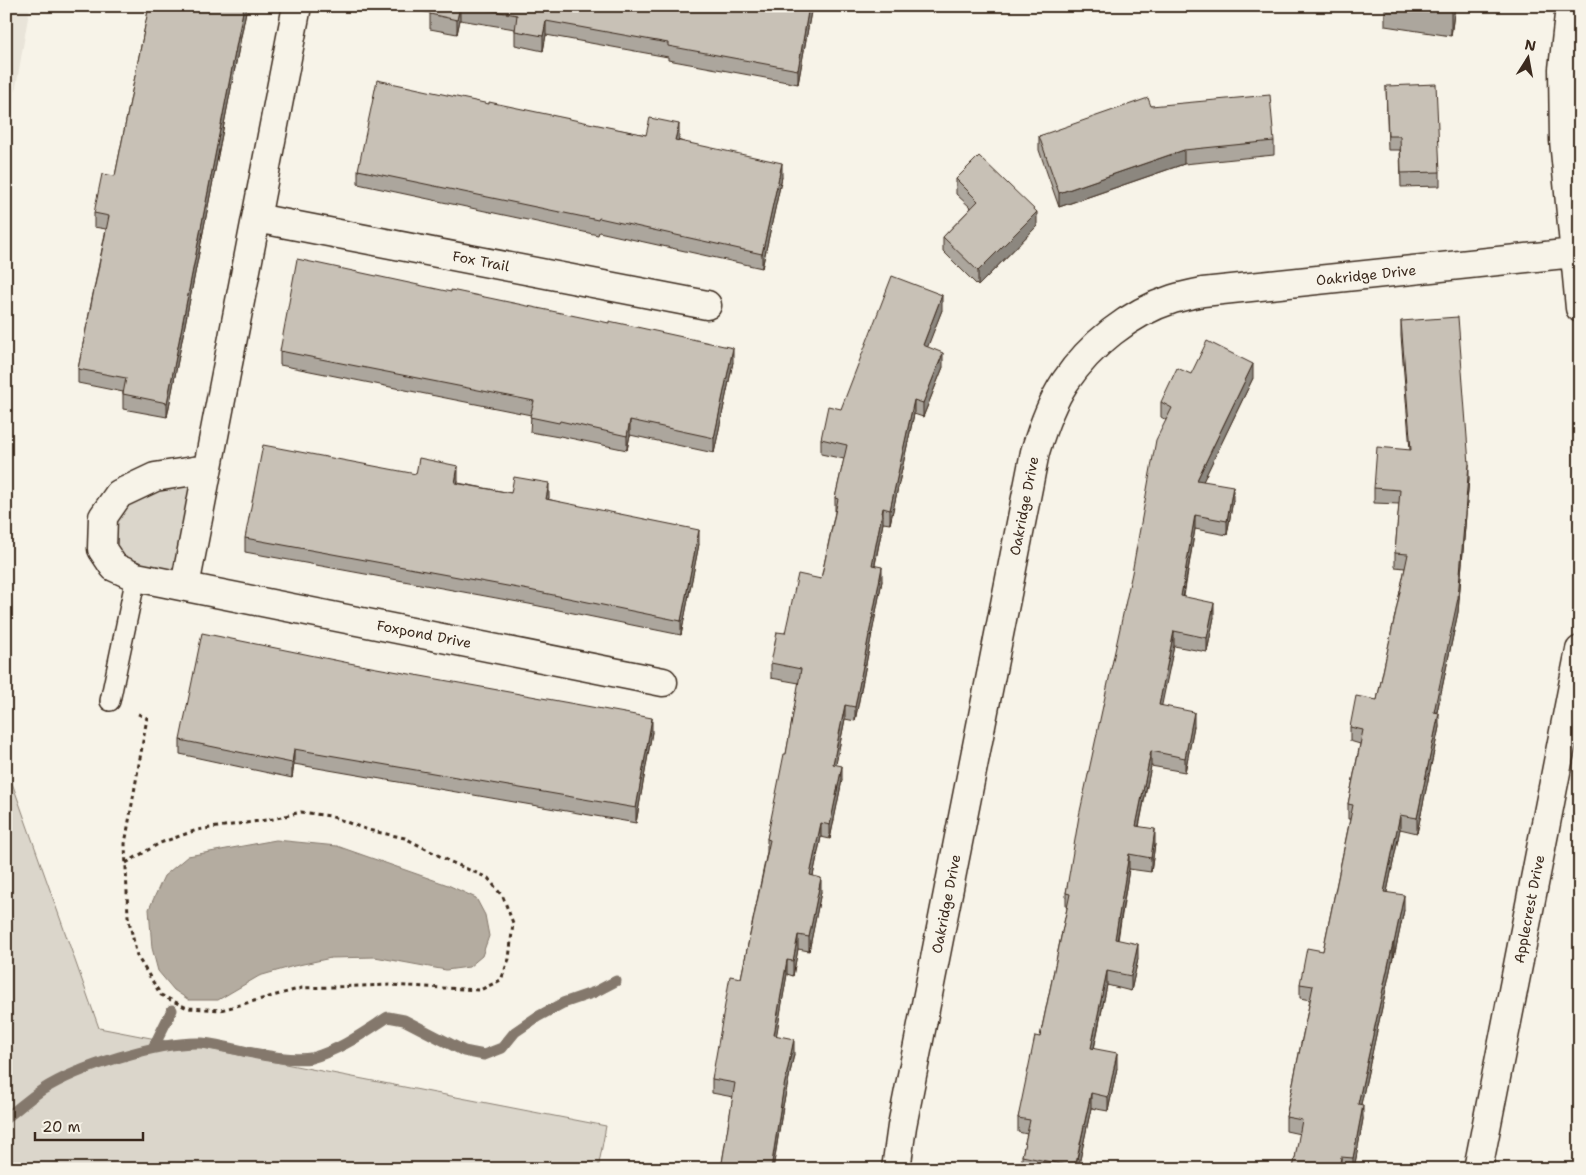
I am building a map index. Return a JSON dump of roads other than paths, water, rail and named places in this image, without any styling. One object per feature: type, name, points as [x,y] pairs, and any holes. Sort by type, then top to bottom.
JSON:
[{"type":"street","points":[[185,586],[206,469],[297,6]]},
{"type":"street","points":[[1570,6],[1563,78],[1564,140],[1580,308]]},
{"type":"street","name":"Fox Trail","points":[[256,218],[707,305]]},
{"type":"street","name":"Oakridge Drive","points":[[896,1169],[904,1117],[1035,452],[1044,423],[1064,383],[1094,346],[1118,328],[1146,311],[1172,300],[1203,292],[1574,253]]},
{"type":"street","name":"Foxpond Drive","points":[[206,469],[155,477],[119,494],[103,517],[102,549],[114,566],[136,577],[663,682]]},
{"type":"street","name":"Applecrest Drive","points":[[1478,1169],[1570,749],[1580,650]]},
{"type":"lane","points":[[110,701],[136,577]]},
{"type":"waterway","points":[[6,1118],[33,1096],[57,1081],[97,1064],[164,1046],[202,1043],[273,1057],[307,1059],[342,1046],[388,1017],[404,1020],[464,1051],[484,1055],[502,1048],[515,1032],[537,1017],[563,1003],[595,992],[616,981]]},
{"type":"waterway","points":[[153,1048],[172,1010]]}]
